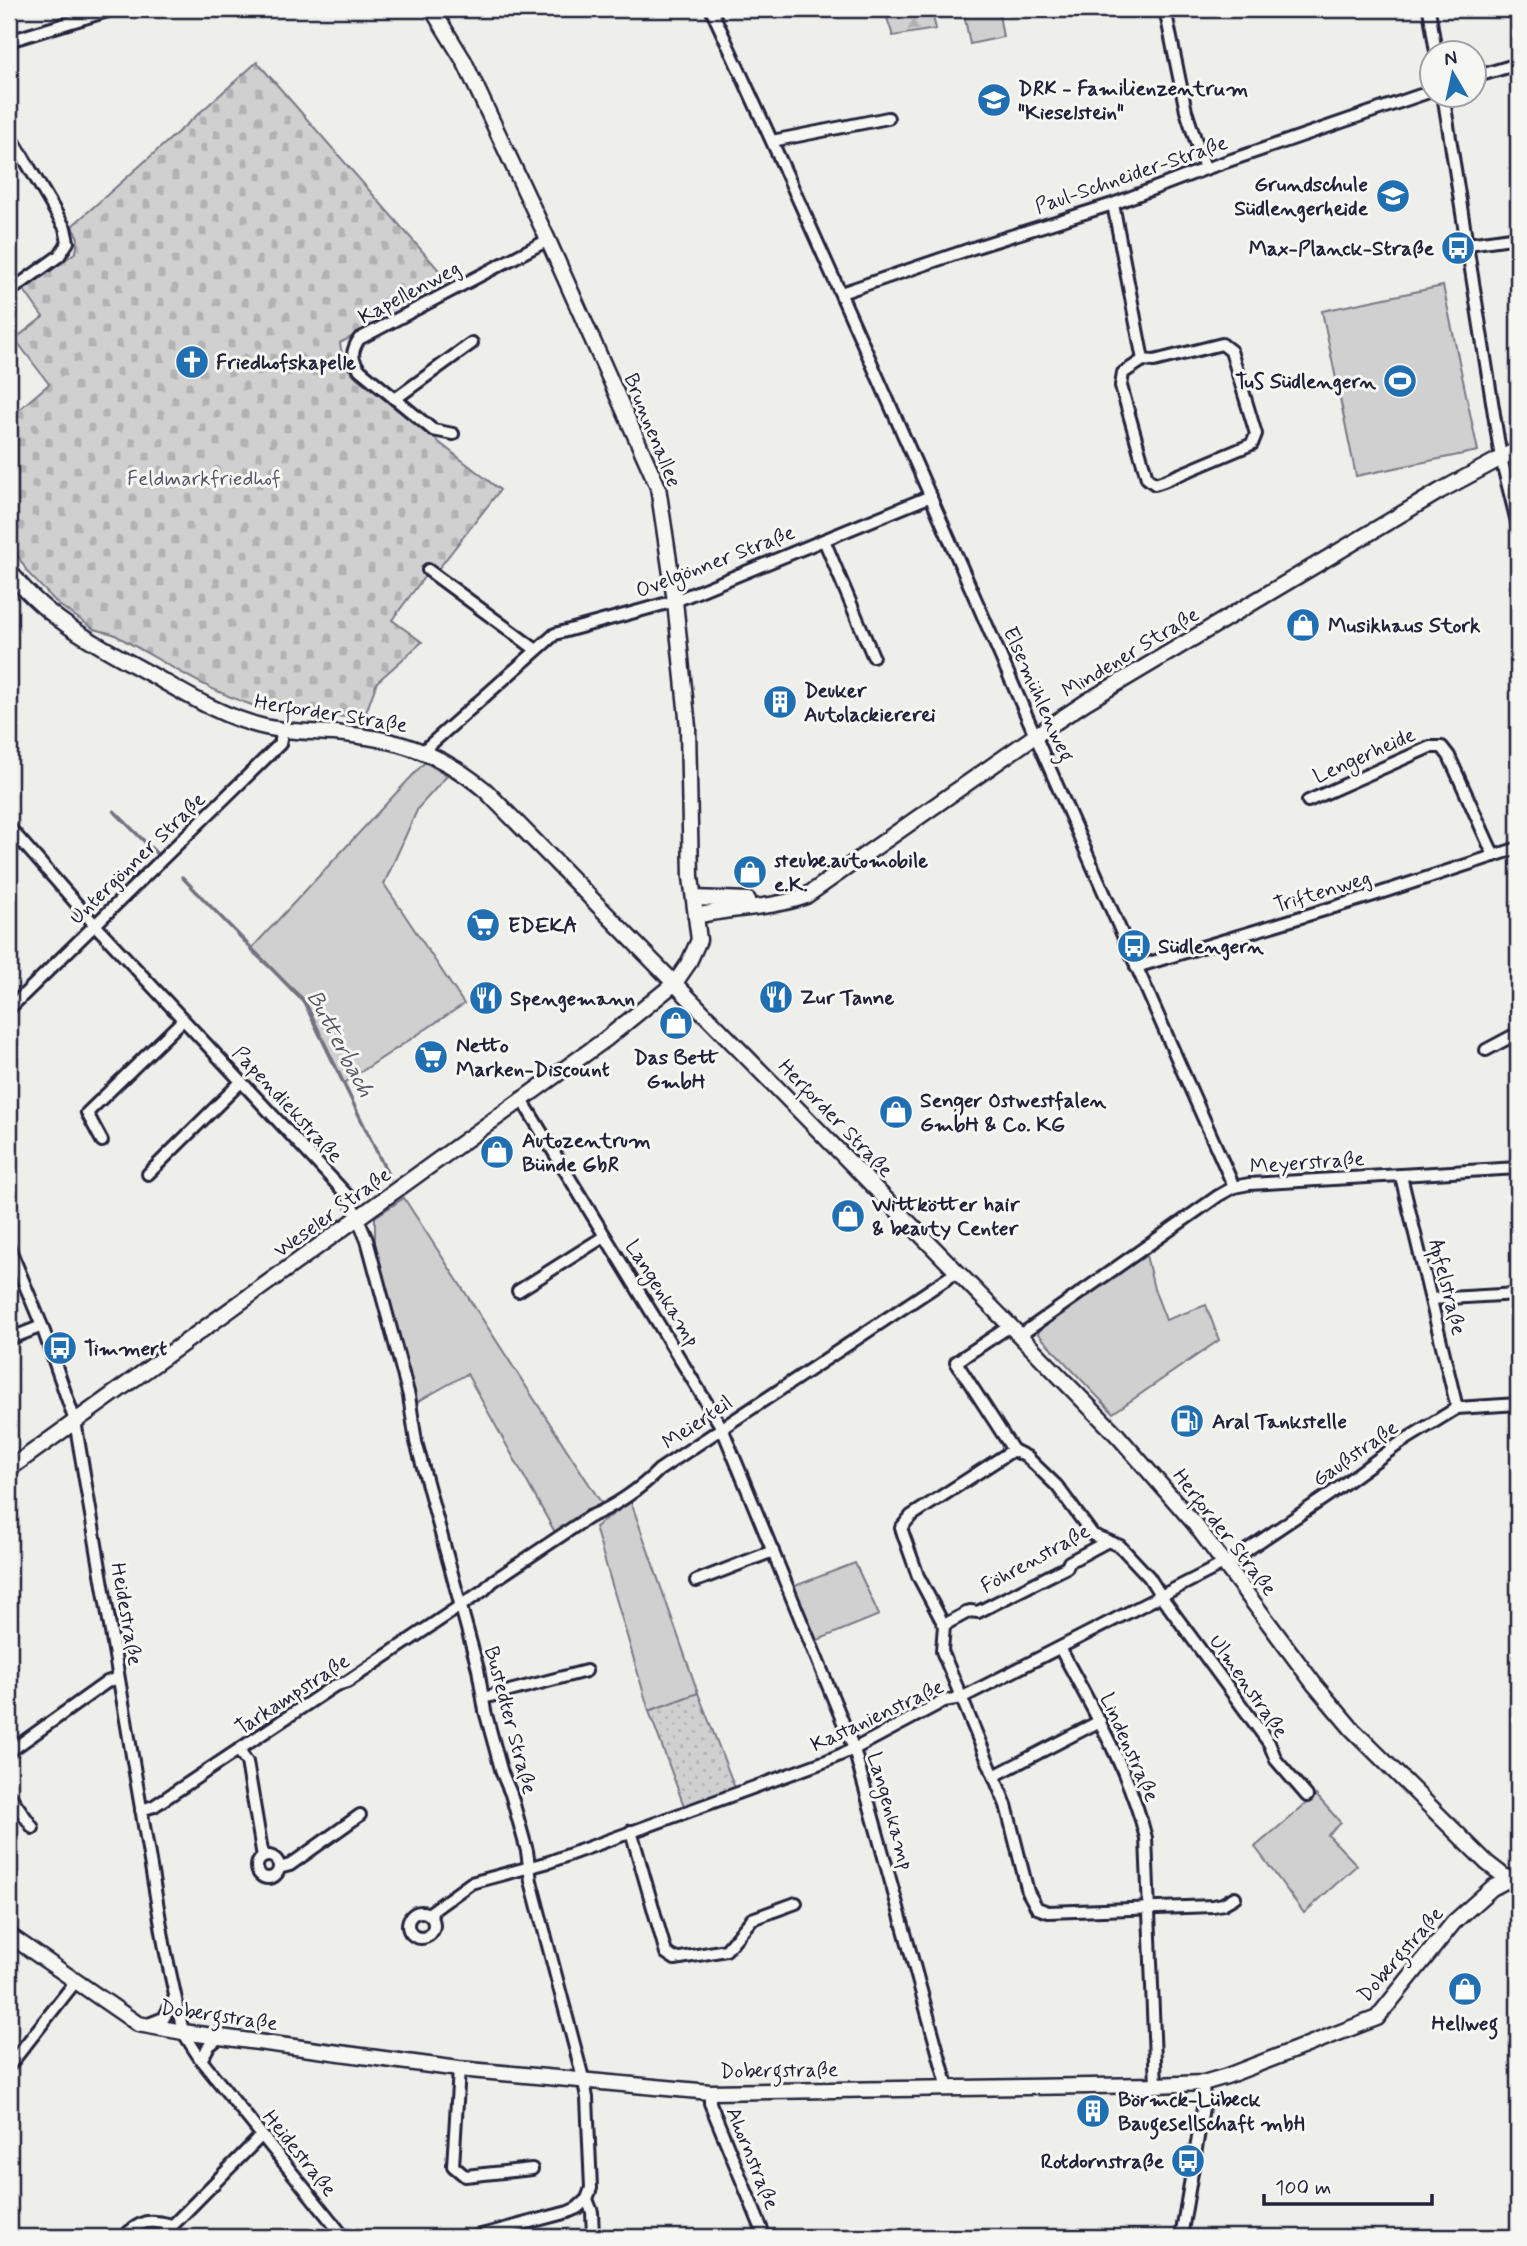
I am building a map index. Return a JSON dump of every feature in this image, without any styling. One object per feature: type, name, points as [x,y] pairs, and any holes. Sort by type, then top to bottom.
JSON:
[{"type":"street","points":[[9,41],[114,9]]},
{"type":"street","name":"Brunnenallee","points":[[432,9],[464,61],[548,240],[658,487],[675,601],[688,727],[694,898],[699,940],[688,964],[674,983]]},
{"type":"street","name":"Elsemühlenweg","points":[[711,9],[841,293],[1234,1188]]},
{"type":"street","points":[[1165,9],[1186,111],[1205,169]]},
{"type":"street","points":[[1429,9],[1434,38]]},
{"type":"street","points":[[1488,73],[1518,64]]},
{"type":"street","name":"Paul-Schneider-Straße","points":[[841,293],[989,242],[1113,204],[1205,169],[1418,96]]},
{"type":"street","points":[[1445,108],[1501,458],[1518,526]]},
{"type":"street","points":[[772,141],[888,118]]},
{"type":"street","points":[[9,132],[65,228],[68,242],[59,256],[9,292]]},
{"type":"street","points":[[1113,204],[1143,360]]},
{"type":"street","points":[[1468,244],[1518,237]]},
{"type":"street","name":"Kapellenweg","points":[[453,434],[433,430],[360,370],[353,360],[352,350],[359,340],[548,240]]},
{"type":"street","points":[[395,399],[472,343]]},
{"type":"street","points":[[1222,344],[1231,351],[1256,434],[1252,444],[1155,484],[1147,478],[1121,386],[1124,373],[1143,360],[1154,361],[1222,344]]},
{"type":"street","name":"Mindener Straße","points":[[696,916],[722,909],[774,905],[806,896],[1086,702],[1428,498],[1518,449]]},
{"type":"street","name":"Ovelgönner Straße","points":[[424,751],[535,649],[555,634],[675,601],[931,496]]},
{"type":"street","points":[[824,540],[873,656]]},
{"type":"street","points":[[428,570],[535,649]]},
{"type":"street","name":"Herforder Straße","points":[[11,579],[43,607],[85,637],[208,706],[249,723],[283,730],[383,739],[424,751],[466,775],[485,790],[1154,1474],[1352,1730],[1487,1863],[1516,1880]]},
{"type":"street","name":"Untergönner Straße","points":[[9,1009],[281,744],[283,730]]},
{"type":"street","name":"Lengerheide","points":[[1308,801],[1430,747],[1442,747],[1449,756],[1494,856]]},
{"type":"street","name":"Papendiekstraße","points":[[9,827],[96,926],[348,1196],[358,1219]]},
{"type":"street","name":"Triftenweg","points":[[1136,967],[1518,848]]},
{"type":"street","name":"Mindener Straße","points":[[694,898],[749,900],[774,905]]},
{"type":"street","name":"Weseler Straße","points":[[9,1469],[606,1039],[674,983]]},
{"type":"street","points":[[102,1141],[87,1113],[183,1020]]},
{"type":"street","points":[[1486,1050],[1518,1033]]},
{"type":"street","points":[[148,1174],[242,1082]]},
{"type":"street","name":"Langenkamp","points":[[522,1100],[722,1428],[854,1749],[948,2088]]},
{"type":"street","name":"Meyerstraße","points":[[1014,1331],[1234,1188],[1250,1184],[1518,1168]]},
{"type":"street","name":"Apfelstraße","points":[[1401,1176],[1457,1408]]},
{"type":"street","name":"Bustedter Straße","points":[[358,1219],[367,1240],[409,1396],[416,1442],[478,1670],[502,1773],[511,1794],[531,1867],[531,1881],[584,2082],[591,2188],[587,2199],[592,2212],[593,2235]]},
{"type":"street","points":[[518,1290],[606,1236]]},
{"type":"street","name":"Heidestraße","points":[[9,1247],[42,1326],[75,1421],[141,1810],[183,2032],[201,2060],[344,2237]]},
{"type":"street","name":"Meierteil","points":[[460,1605],[957,1272]]},
{"type":"street","points":[[1431,1299],[1518,1294]]},
{"type":"street","points":[[9,1339],[42,1326]]},
{"type":"street","name":"Föhrenstraße","points":[[1014,1331],[956,1363],[1013,1450],[1027,1457],[1057,1486],[1093,1535],[1120,1546],[1149,1577],[1161,1596]]},
{"type":"street","name":"Gaußstraße","points":[[1224,1563],[1330,1494],[1399,1443],[1457,1408],[1518,1404]]},
{"type":"street","points":[[1013,1450],[911,1516],[901,1528],[918,1576],[944,1625],[942,1651],[1006,1805],[1028,1892],[1037,1908],[1048,1912],[1223,1905],[1235,1897]]},
{"type":"street","name":"Föhrenstraße","points":[[944,1625],[970,1611],[978,1612],[1067,1567],[1069,1562],[1108,1541]]},
{"type":"street","points":[[696,1581],[773,1551]]},
{"type":"street","name":"Kastanienstraße","points":[[428,1914],[471,1883],[531,1867],[854,1749],[944,1701],[961,1698],[1224,1563]]},
{"type":"street","name":"Ulmenstraße","points":[[1161,1596],[1269,1743],[1276,1760],[1307,1796]]},
{"type":"street","name":"Tarkampstraße","points":[[141,1810],[154,1806],[334,1686],[347,1682],[460,1605]]},
{"type":"street","name":"Lindenstraße","points":[[1060,1648],[1123,1770],[1139,1809],[1146,1838],[1156,2085]]},
{"type":"street","points":[[483,1698],[586,1671]]},
{"type":"street","points":[[9,1752],[107,1682],[118,1678]]},
{"type":"street","points":[[994,1776],[1100,1721]]},
{"type":"street","points":[[239,1751],[247,1762],[263,1857],[257,1866],[262,1876],[273,1877],[279,1868],[290,1865],[360,1815]]},
{"type":"street","points":[[9,1794],[33,1828]]},
{"type":"street","points":[[631,1830],[666,1953],[675,1959],[726,1950],[752,1920],[796,1903]]},
{"type":"street","points":[[263,1857],[273,1857],[279,1868]]},
{"type":"street","name":"Dobergstraße","points":[[9,1935],[124,2015],[144,2025],[459,2069],[710,2092],[1156,2085],[1203,2083],[1377,2018],[1454,1922],[1492,1888],[1516,1880]]},
{"type":"street","points":[[9,2066],[76,1981]]},
{"type":"street","points":[[144,2025],[164,2018],[176,1997]]},
{"type":"street","points":[[201,2060],[209,2046],[220,2037]]},
{"type":"street","points":[[459,2069],[453,2166],[465,2176],[532,2169]]},
{"type":"street","points":[[1181,2237],[1204,2102],[1203,2083]]},
{"type":"street","name":"Ahornstraße","points":[[710,2092],[710,2103],[765,2237]]},
{"type":"street","points":[[161,2237],[261,2136]]},
{"type":"street","points":[[474,2237],[568,2212],[587,2199]]},
{"type":"street","points":[[123,2237],[140,2222],[156,2221],[173,2225]]},
{"type":"green space","points":[[884,9],[931,9],[936,29],[893,36]]},
{"type":"green space","points":[[963,9],[998,9],[1003,37],[970,44]]},
{"type":"green space","name":"Feldmarkfriedhof","points":[[257,62],[451,284],[340,343],[344,365],[358,379],[500,490],[439,568],[425,576],[392,620],[422,642],[377,682],[364,718],[265,709],[198,682],[113,634],[94,629],[59,605],[28,573],[9,541],[9,418],[49,384],[15,339],[43,317],[24,290],[76,252],[78,238],[72,226]]},
{"type":"green space","name":"TuS Südlengern","points":[[1443,286],[1478,451],[1356,476],[1322,311]]},
{"type":"green space","points":[[425,762],[447,776],[418,808],[384,884],[464,1004],[344,1083],[305,1000],[250,950]]},
{"type":"green space","points":[[404,1198],[602,1504],[556,1534],[467,1374],[415,1403],[375,1251],[375,1217]]},
{"type":"green space","points":[[1146,1255],[1154,1289],[1166,1320],[1206,1305],[1219,1340],[1113,1413],[1038,1334],[1040,1329]]},
{"type":"green space","points":[[631,1502],[698,1693],[649,1711],[595,1527]]},
{"type":"green space","points":[[855,1563],[879,1615],[813,1642],[792,1587]]},
{"type":"green space","points":[[698,1693],[735,1788],[684,1806],[649,1711]]},
{"type":"green space","points":[[1316,1795],[1341,1823],[1328,1835],[1357,1865],[1304,1913],[1255,1847]]},
{"type":"waterway","name":"Butterbach","points":[[114,811],[156,853]]},
{"type":"waterway","name":"Butterbach","points":[[182,877],[304,1002],[390,1179]]},
{"type":"place","name":"DRK - Familienzentrum \"Kieselstein\"","points":[[994,100]]},
{"type":"place","name":"Grundschule Südlengerheide","points":[[1393,196]]},
{"type":"place","name":"Max-Planck-Straße","points":[[1458,248]]},
{"type":"place","name":"Friedhofskapelle","points":[[192,362]]},
{"type":"place","name":"TuS Südlengern","points":[[1400,381]]},
{"type":"place","name":"Musikhaus Stork","points":[[1303,625]]},
{"type":"place","name":"Deuker Autolackiererei","points":[[780,702]]},
{"type":"place","name":"steube.automobile e.K.","points":[[750,872]]},
{"type":"place","name":"EDEKA","points":[[483,925]]},
{"type":"place","name":"Südlengern","points":[[1134,946]]},
{"type":"place","name":"Zur Tanne","points":[[776,997]]},
{"type":"place","name":"Spengemann","points":[[486,998]]},
{"type":"place","name":"Das Bett GmbH","points":[[676,1023]]},
{"type":"place","name":"Netto Marken-Discount","points":[[431,1057]]},
{"type":"place","name":"Senger Ostwestfalen GmbH & Co. KG","points":[[896,1112]]},
{"type":"place","name":"Autozentrum Bünde GbR","points":[[497,1152]]},
{"type":"place","name":"Wittkötter hair & beauty Center","points":[[848,1216]]},
{"type":"place","name":"Timmert","points":[[60,1348]]},
{"type":"place","name":"Aral Tankstelle","points":[[1187,1421]]},
{"type":"place","name":"Hellweg","points":[[1465,1989]]},
{"type":"place","name":"Börmck-Lübeck Baugesellschaft mbH","points":[[1093,2111]]},
{"type":"place","name":"Rotdornstraße","points":[[1188,2161]]}]
